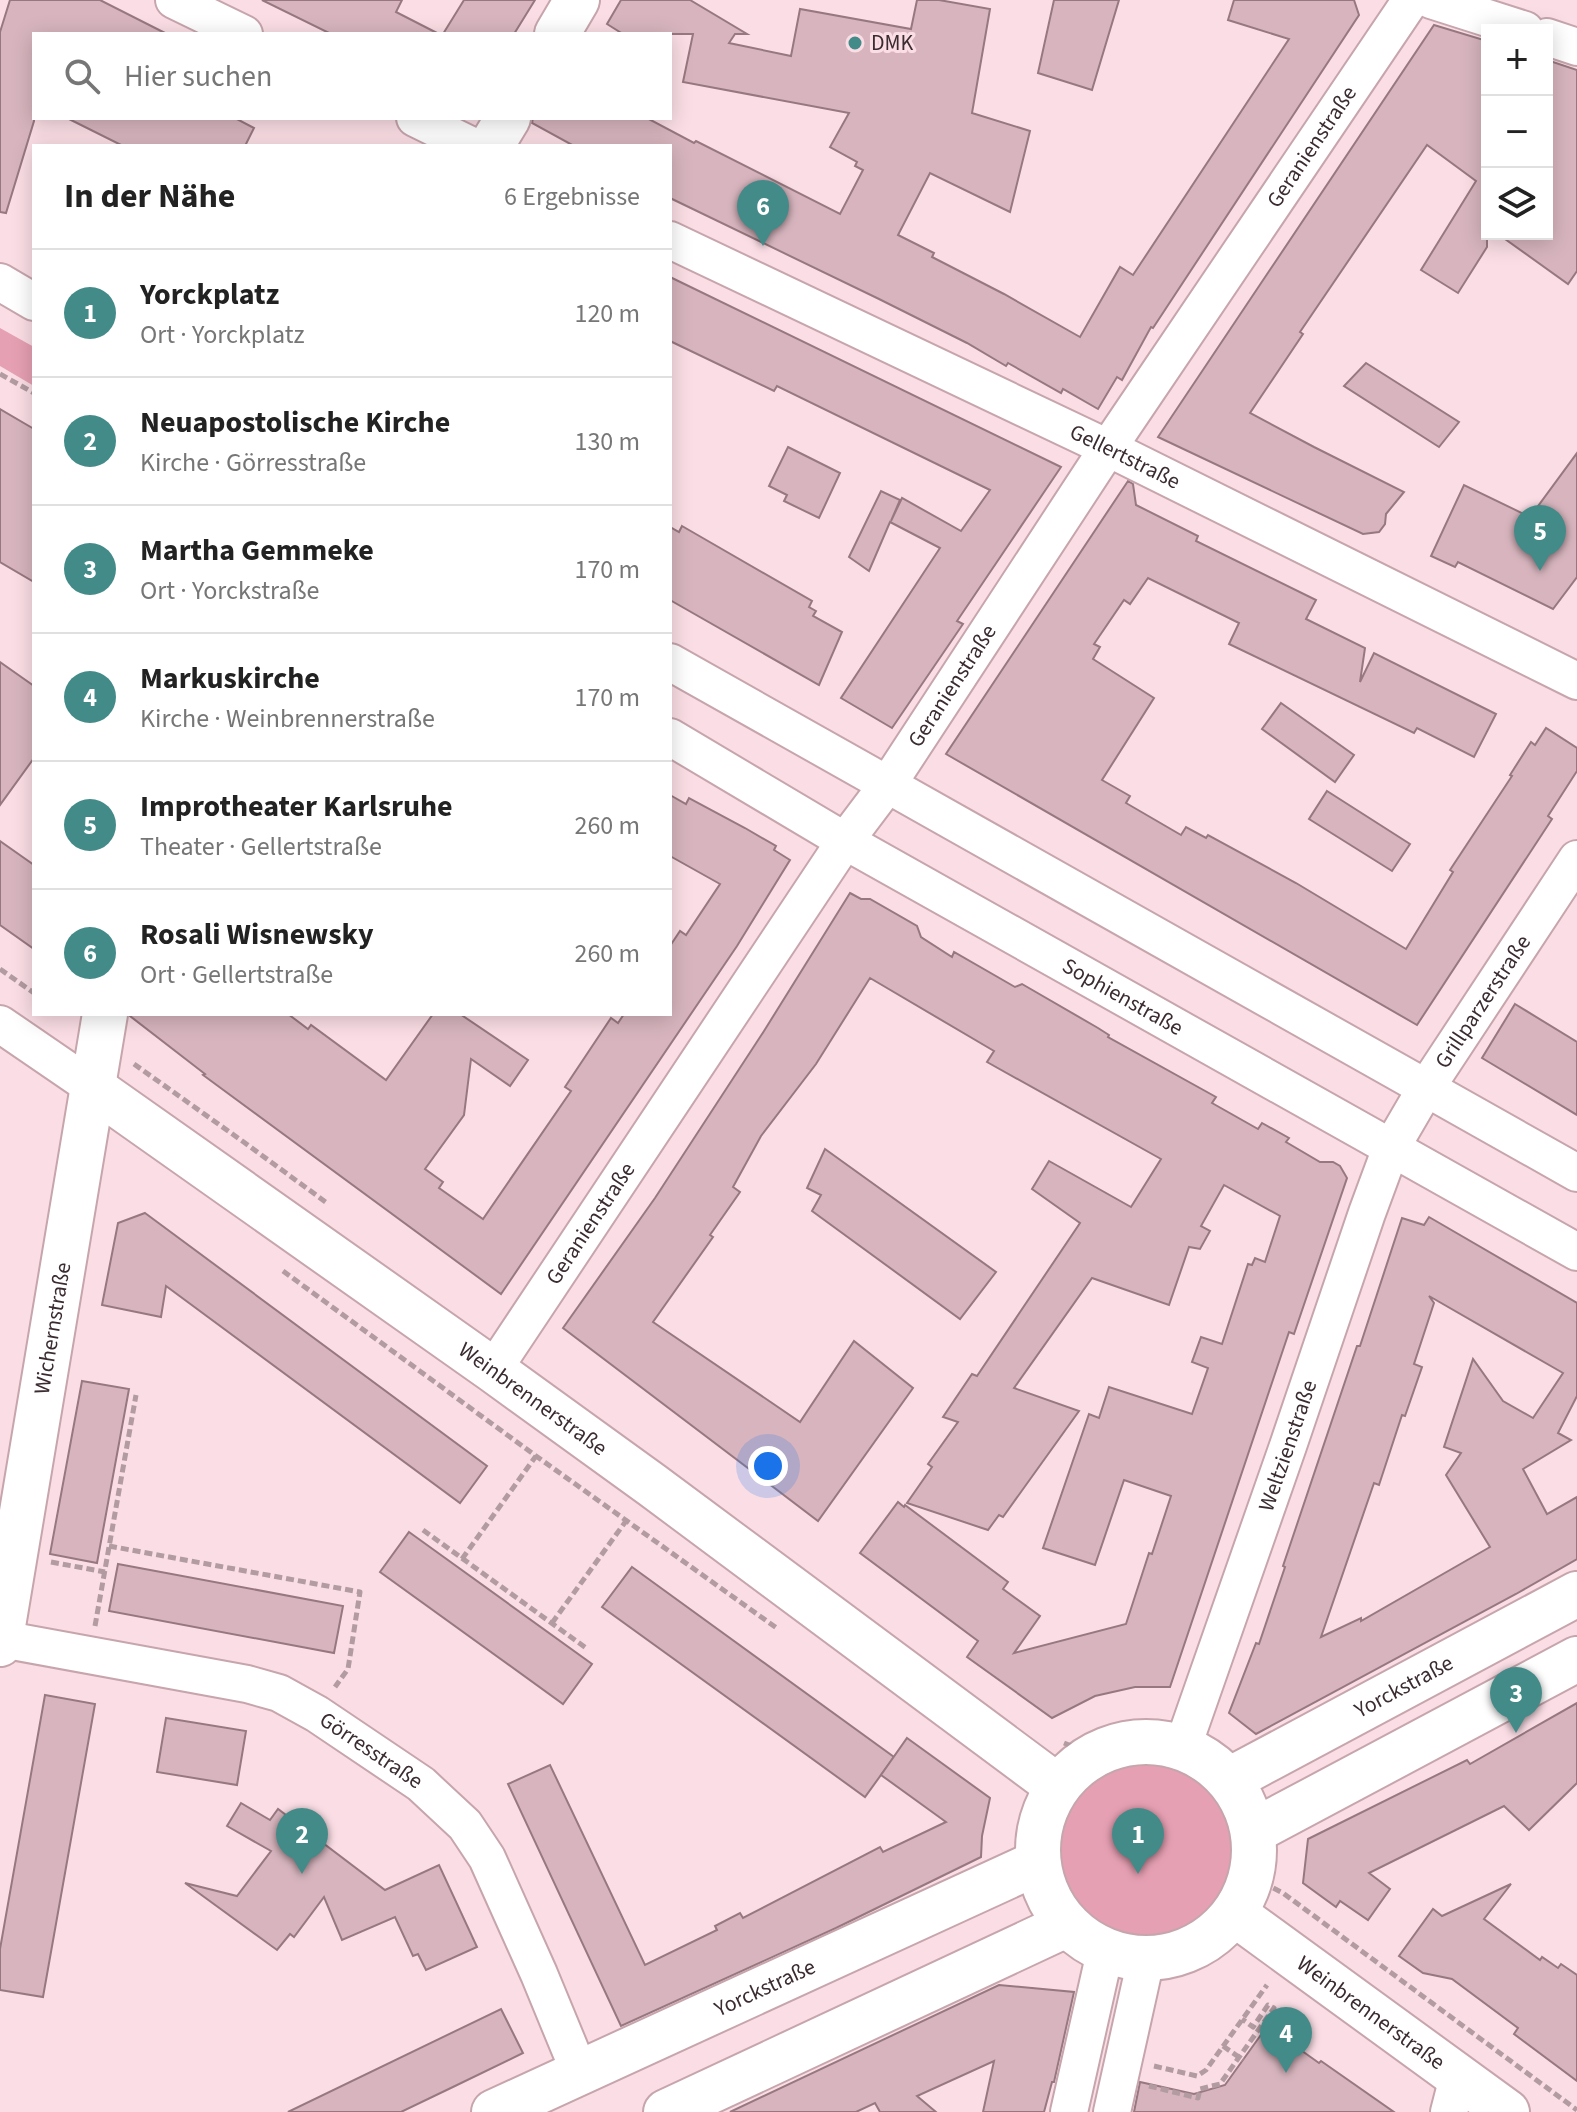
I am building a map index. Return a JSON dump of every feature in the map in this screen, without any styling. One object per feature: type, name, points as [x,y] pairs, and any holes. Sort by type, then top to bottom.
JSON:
[{"type":"street","points":[[174,0],[240,32]]},
{"type":"street","points":[[558,32],[577,0]]},
{"type":"street","name":"Geranienstraße","points":[[493,1370],[1411,0]]},
{"type":"street","points":[[1431,0],[1506,24]]},
{"type":"street","points":[[1553,39],[1577,47]]},
{"type":"street","points":[[419,120],[468,144]]},
{"type":"street","points":[[492,144],[507,120]]},
{"type":"street","name":"Gellertstraße","points":[[672,241],[1108,448],[1577,681]]},
{"type":"street","points":[[0,282],[32,301]]},
{"type":"street","points":[[672,663],[1577,1173]]},
{"type":"street","name":"Sophienstraße","points":[[672,738],[845,841],[1577,1252]]},
{"type":"street","name":"Grillparzerstraße","points":[[1391,1148],[1426,1088],[1577,859]]},
{"type":"street","name":"Wichernstraße","points":[[0,1641],[105,1016]]},
{"type":"street","name":"Weinbrennerstraße","points":[[0,1024],[493,1370],[1057,1786]]},
{"type":"street","name":"Weltzienstraße","points":[[1183,1746],[1391,1148]]},
{"type":"street","name":"Yorckstraße","points":[[1231,1779],[1577,1594]]},
{"type":"street","name":"Görresstraße","points":[[0,1641],[247,1684],[279,1693],[317,1714],[421,1784],[465,1825],[487,1858],[579,2071]]},
{"type":"street","points":[[1256,1830],[1577,1659]]},
{"type":"street","points":[[1135,1741],[1183,1746],[1231,1779],[1256,1830],[1244,1895],[1210,1939],[1181,1954],[1126,1956],[1094,1946],[1066,1925],[1047,1899],[1037,1863],[1039,1826],[1057,1786],[1093,1755],[1135,1741]]},
{"type":"street","name":"Yorckstraße","points":[[494,2112],[1037,1863]]},
{"type":"street","name":"Weinbrennerstraße","points":[[1244,1895],[1454,2094],[1507,2112]]},
{"type":"street","points":[[666,2112],[1066,1925]]},
{"type":"street","points":[[1112,2112],[1133,2072],[1126,1956]]},
{"type":"street","points":[[1069,2112],[1126,1956]]},
{"type":"path","points":[[0,374],[32,392]]},
{"type":"path","points":[[0,969],[32,992]]},
{"type":"path","points":[[278,1268],[779,1630]]},
{"type":"path","points":[[90,1655],[136,1395]]},
{"type":"path","points":[[462,1559],[536,1456]]},
{"type":"path","points":[[552,1623],[626,1521]]},
{"type":"path","points":[[423,1530],[586,1648]]},
{"type":"path","points":[[109,1546],[360,1592],[348,1669],[317,1714]]},
{"type":"path","points":[[47,1561],[105,1572]]},
{"type":"path","points":[[1244,1895],[1283,1893],[1577,2110]]},
{"type":"path","points":[[1133,2072],[1197,2076],[1206,2070],[1267,1985]]},
{"type":"path","points":[[1133,2072],[1198,2098],[1200,2089],[1220,2084],[1274,2008],[1268,2005],[1253,2027],[1242,2019]]},
{"type":"path","points":[[1223,2046],[1241,2058]]},
{"type":"shaded area","points":[[0,328],[32,346],[32,385],[0,366]]},
{"type":"shaded area","points":[[1146,1757],[1164,1758],[1181,1764],[1211,1784],[1231,1814],[1237,1831],[1237,1867],[1231,1884],[1211,1914],[1181,1934],[1164,1940],[1146,1941],[1128,1940],[1111,1934],[1081,1914],[1061,1884],[1055,1867],[1054,1849],[1055,1831],[1061,1814],[1081,1784],[1111,1764],[1128,1758]]},
{"type":"building","points":[[10,0],[100,0],[163,32],[32,32],[34,121],[6,213],[0,212],[0,32]]},
{"type":"building","points":[[262,0],[402,0],[396,12],[435,32],[327,32]]},
{"type":"building","points":[[464,0],[535,0],[515,32],[444,32]]},
{"type":"building","points":[[621,0],[690,0],[747,34],[735,34],[729,43],[791,56],[800,9],[911,29],[917,0],[939,0],[990,9],[972,113],[1030,131],[1010,212],[930,173],[898,235],[934,253],[932,257],[1080,337],[1120,267],[1133,275],[1289,39],[1228,20],[1234,0],[1354,0],[1359,15],[1151,327],[1122,380],[1117,377],[1098,409],[1063,389],[1061,393],[1008,363],[1006,366],[967,343],[672,199],[672,144],[570,144],[532,123],[533,120],[651,120],[840,214],[863,170],[855,166],[857,162],[830,147],[849,113],[683,82],[693,34],[620,32],[607,24]]},
{"type":"building","points":[[1054,0],[1119,0],[1092,90],[1038,73]]},
{"type":"building","points":[[1434,25],[1481,39],[1481,240],[1487,240],[1487,247],[1458,293],[1421,270],[1476,181],[1427,145],[1300,332],[1303,334],[1250,413],[1404,492],[1386,514],[1385,524],[1379,532],[1363,534],[1158,437]]},
{"type":"building","points":[[1553,62],[1577,70],[1577,271],[1568,284],[1506,240],[1553,240]]},
{"type":"building","points":[[71,120],[239,120],[254,128],[246,144],[119,144]]},
{"type":"building","points":[[672,278],[1061,467],[957,621],[963,624],[892,728],[841,698],[940,548],[890,522],[869,571],[849,557],[881,491],[900,500],[891,521],[902,498],[961,531],[990,490],[777,386],[774,391],[672,342]]},
{"type":"building","points":[[1366,363],[1459,422],[1439,447],[1344,386]]},
{"type":"building","points":[[0,409],[32,428],[32,581],[0,562]]},
{"type":"building","points":[[788,447],[840,473],[819,518],[784,501],[787,495],[769,486]]},
{"type":"building","points":[[1577,453],[1577,577],[1553,609],[1458,562],[1455,567],[1431,556],[1464,485],[1530,517]]},
{"type":"building","points":[[1128,481],[1133,484],[1136,505],[1198,536],[1196,541],[1316,600],[1306,619],[1365,648],[1360,682],[1374,653],[1496,714],[1474,757],[1417,728],[1414,733],[1229,644],[1239,623],[1148,578],[1130,604],[1124,600],[1094,644],[1100,647],[1093,659],[1154,698],[1102,780],[1130,796],[1126,803],[1181,835],[1186,827],[1206,838],[1208,835],[1406,949],[1453,872],[1450,870],[1531,742],[1535,745],[1546,728],[1577,748],[1577,771],[1548,816],[1552,819],[1417,1025],[946,754]]},
{"type":"building","points":[[682,526],[812,601],[809,607],[816,611],[813,616],[842,632],[819,685],[672,601],[672,528],[679,532]]},
{"type":"building","points":[[0,662],[32,685],[32,761],[0,805]]},
{"type":"building","points":[[1281,703],[1354,755],[1335,782],[1262,729]]},
{"type":"building","points":[[1327,791],[1410,844],[1392,871],[1309,819]]},
{"type":"building","points":[[672,796],[686,804],[689,798],[745,828],[776,846],[774,850],[790,860],[737,946],[501,1294],[203,1075],[130,1016],[291,1016],[308,1029],[311,1025],[386,1080],[432,1016],[463,1016],[528,1060],[510,1086],[471,1059],[464,1115],[425,1169],[443,1182],[439,1188],[483,1219],[571,1091],[565,1087],[611,1018],[618,1023],[623,1016],[672,1016],[672,943],[680,931],[686,935],[720,884],[672,857]]},
{"type":"building","points":[[0,841],[32,864],[32,948],[0,925]]},
{"type":"building","points":[[850,893],[861,899],[870,899],[917,926],[921,937],[952,957],[954,952],[1015,987],[1022,984],[1098,1028],[1108,1037],[1216,1097],[1212,1103],[1258,1129],[1262,1123],[1289,1138],[1286,1142],[1320,1162],[1333,1162],[1340,1166],[1347,1178],[1294,1334],[1289,1332],[1170,1687],[1135,1687],[1095,1696],[1052,1718],[967,1657],[978,1641],[860,1553],[898,1502],[1008,1582],[1003,1589],[1040,1616],[1014,1653],[1126,1624],[1171,1496],[1124,1480],[1095,1565],[1043,1548],[1089,1414],[1099,1418],[1109,1387],[1192,1414],[1208,1368],[1192,1362],[1201,1337],[1222,1344],[1248,1264],[1252,1265],[1255,1258],[1265,1262],[1280,1216],[1224,1185],[1201,1226],[1210,1231],[1200,1249],[1189,1247],[1169,1305],[1092,1278],[1014,1388],[1079,1411],[1003,1517],[999,1515],[988,1530],[907,1503],[932,1467],[928,1464],[958,1422],[943,1417],[972,1374],[977,1376],[1080,1223],[1032,1189],[1049,1161],[1131,1207],[1161,1159],[987,1062],[994,1051],[870,978],[816,1064],[761,1136],[733,1187],[740,1192],[710,1235],[713,1237],[653,1322],[800,1422],[854,1341],[913,1388],[818,1521],[563,1328],[655,1198]]},
{"type":"building","points":[[1515,1004],[1577,1042],[1577,1115],[1482,1058]]},
{"type":"building","points":[[825,1149],[996,1272],[960,1319],[812,1211],[821,1195],[807,1188]]},
{"type":"building","points":[[145,1213],[487,1466],[460,1503],[166,1286],[161,1317],[102,1305],[118,1223]]},
{"type":"building","points":[[1429,1217],[1577,1303],[1577,1396],[1558,1433],[1571,1440],[1523,1469],[1547,1514],[1577,1497],[1577,1559],[1256,1734],[1229,1713],[1256,1643],[1259,1644],[1402,1218],[1424,1225]],"holes":[[[1429,1296],[1563,1373],[1533,1418],[1503,1401],[1473,1359],[1444,1447],[1461,1453],[1446,1475],[1490,1547],[1361,1621],[1361,1618],[1321,1637],[1374,1483],[1379,1485],[1422,1367],[1414,1364],[1434,1303]]]},
{"type":"building","points":[[82,1381],[129,1389],[97,1563],[50,1554]]},
{"type":"building","points":[[409,1532],[592,1664],[563,1704],[380,1572]]},
{"type":"building","points":[[118,1564],[343,1606],[334,1653],[109,1611]]},
{"type":"building","points":[[632,1567],[894,1757],[865,1797],[602,1607]]},
{"type":"building","points":[[45,1695],[95,1704],[43,1997],[0,1990],[0,1949]]},
{"type":"building","points":[[1577,1703],[1577,1783],[1529,1830],[1504,1806],[1369,1873],[1390,1889],[1368,1920],[1340,1901],[1336,1907],[1303,1883],[1308,1839],[1467,1760],[1470,1764]]},
{"type":"building","points":[[166,1718],[246,1731],[237,1785],[157,1772]]},
{"type":"building","points":[[907,1738],[990,1798],[981,1857],[836,1928],[621,2026],[508,1784],[550,1765],[645,1965],[717,1930],[715,1926],[740,1913],[743,1918],[880,1847],[883,1852],[946,1822],[881,1775]]},
{"type":"building","points":[[241,1803],[270,1820],[278,1809],[385,1890],[439,1865],[477,1947],[426,1970],[418,1954],[413,1956],[395,1917],[342,1940],[324,1897],[294,1937],[290,1934],[277,1950],[185,1883],[237,1896],[271,1851],[227,1826]]},
{"type":"building","points":[[1511,1884],[1484,1919],[1540,1960],[1542,1957],[1558,1968],[1561,1964],[1577,1975],[1577,2081],[1514,2034],[1518,2028],[1452,1979],[1423,1973],[1399,1956],[1433,1909],[1442,1916]]},
{"type":"building","points":[[999,1985],[1074,1992],[1054,2082],[1044,2112],[983,2112],[994,2061],[917,2096],[936,2112],[880,2112],[875,2103],[856,2112],[730,2112]]},
{"type":"building","points":[[501,2009],[523,2053],[455,2086],[401,2112],[288,2112]]},
{"type":"building","points":[[1274,2031],[1394,2112],[1134,2112],[1140,2082],[1194,2094],[1225,2085],[1263,2032],[1269,2037]]},
{"type":"place","name":"DMK","points":[[855,43]]},
{"type":"place","name":"Rosali Wisnewsky","points":[[763,246]]},
{"type":"place","name":"Improtheater Karlsruhe","points":[[1540,571]]},
{"type":"place","name":"Martha Gemmeke","points":[[1516,1733]]},
{"type":"place","name":"Neuapostolische Kirche","points":[[302,1874]]},
{"type":"place","name":"Yorckplatz","points":[[1138,1874]]},
{"type":"place","name":"Markuskirche","points":[[1286,2073]]}]
